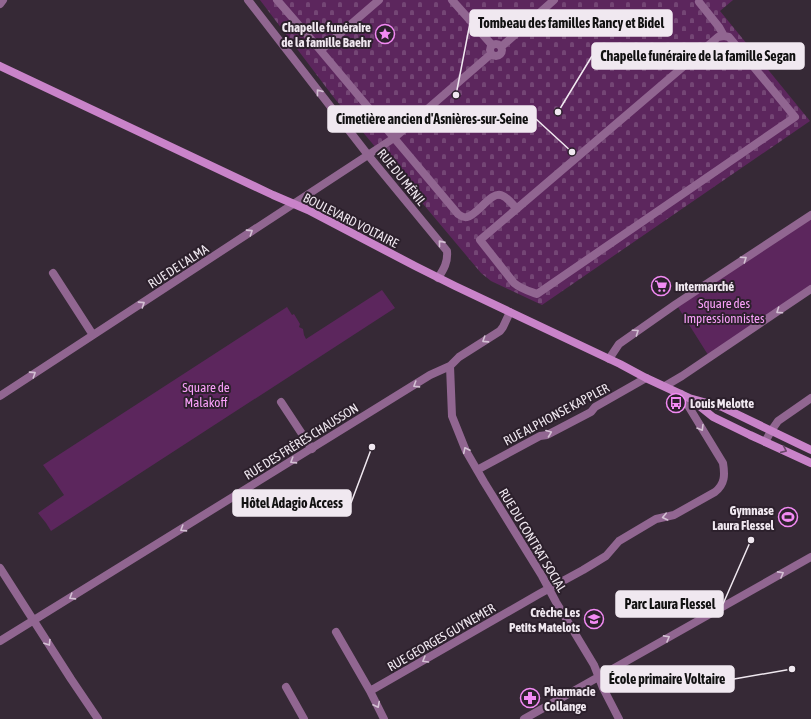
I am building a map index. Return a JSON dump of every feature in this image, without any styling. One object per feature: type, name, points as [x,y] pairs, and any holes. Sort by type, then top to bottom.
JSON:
[{"type":"main road","name":"BOULEVARD VOLTAIRE","points":[[0,66],[308,210],[438,278],[646,378],[685,396],[722,407],[811,450]]},
{"type":"main road","name":"BOULEVARD VOLTAIRE","points":[[685,396],[713,417],[811,463]]},
{"type":"street","points":[[0,4],[3,0]]},
{"type":"street","name":"RUE DU MÉNIL","points":[[248,0],[368,155],[447,251],[447,262],[444,270],[438,278]]},
{"type":"street","points":[[276,0],[321,50],[458,214],[467,217],[494,196],[501,194],[505,196],[517,209]]},
{"type":"street","points":[[321,50],[379,0]]},
{"type":"street","points":[[452,0],[492,46]]},
{"type":"street","points":[[501,46],[554,0]]},
{"type":"street","points":[[699,2],[719,27],[724,36]]},
{"type":"street","points":[[718,37],[728,37],[795,118],[537,294],[519,287],[514,283],[480,240],[517,209],[718,37]]},
{"type":"street","points":[[496,44],[501,46],[501,55],[497,57],[489,51],[492,46],[496,44]]},
{"type":"street","name":"RUE DE L'ALMA","points":[[0,396],[394,138],[491,54]]},
{"type":"street","points":[[609,359],[619,344],[811,214]]},
{"type":"street","points":[[53,273],[94,335]]},
{"type":"street","points":[[665,386],[693,369],[811,289]]},
{"type":"street","name":"RUE DES FRÈRES CHAUSSON","points":[[0,641],[430,375],[450,366],[459,357],[500,331],[504,327],[510,312]]},
{"type":"street","name":"RUE DU CONTRAT SOCIAL","points":[[450,366],[452,416],[466,451],[594,664],[598,677],[619,719]]},
{"type":"street","name":"RUE ALPHONSE KAPPLER","points":[[477,470],[540,436],[547,435],[591,412],[595,407],[646,378]]},
{"type":"street","name":"RUE GEORGES GUYNEMER","points":[[370,691],[606,556],[619,541],[656,519],[674,515],[720,488],[724,476],[723,463],[685,396]]},
{"type":"street","points":[[765,442],[778,421],[811,398]]},
{"type":"street","points":[[282,402],[312,449]]},
{"type":"street","points":[[524,719],[811,556]]},
{"type":"street","points":[[0,568],[98,719]]},
{"type":"street","points":[[336,632],[370,691],[384,719]]},
{"type":"street","points":[[286,687],[304,719]]},
{"type":"green space","points":[[260,0],[733,0],[720,11],[810,121],[542,305],[491,281],[481,273],[335,99]]},
{"type":"green space","name":"Square des Impressionnistes","points":[[811,215],[811,289],[710,358],[676,304]]},
{"type":"green space","name":"Square de Malakoff","points":[[382,290],[395,308],[51,531],[38,513],[64,495],[43,465],[287,307],[292,315],[294,314],[300,324],[299,327],[303,329],[306,339]]},
{"type":"place","name":"Chapelle funéraire de la famille Baehr","points":[[385,34]]},
{"type":"place","name":"Tombeau des familles Rancy et Bidel","points":[[456,95]]},
{"type":"place","name":"Chapelle funéraire de la famille Segan","points":[[558,112]]},
{"type":"place","name":"Cimetière ancien d'Asnières-sur-Seine","points":[[572,152]]},
{"type":"place","name":"Intermarché","points":[[661,286]]},
{"type":"place","name":"Louis Melotte","points":[[676,403]]},
{"type":"place","name":"Hôtel Adagio Access","points":[[372,447]]},
{"type":"place","name":"Gymnase Laura Flessel","points":[[788,517]]},
{"type":"place","name":"Parc Laura Flessel","points":[[751,540]]},
{"type":"place","name":"Crèche Les Petits Matelots","points":[[594,619]]},
{"type":"place","name":"École primaire Voltaire","points":[[792,669]]},
{"type":"place","name":"Pharmacie Collange","points":[[530,698]]}]
